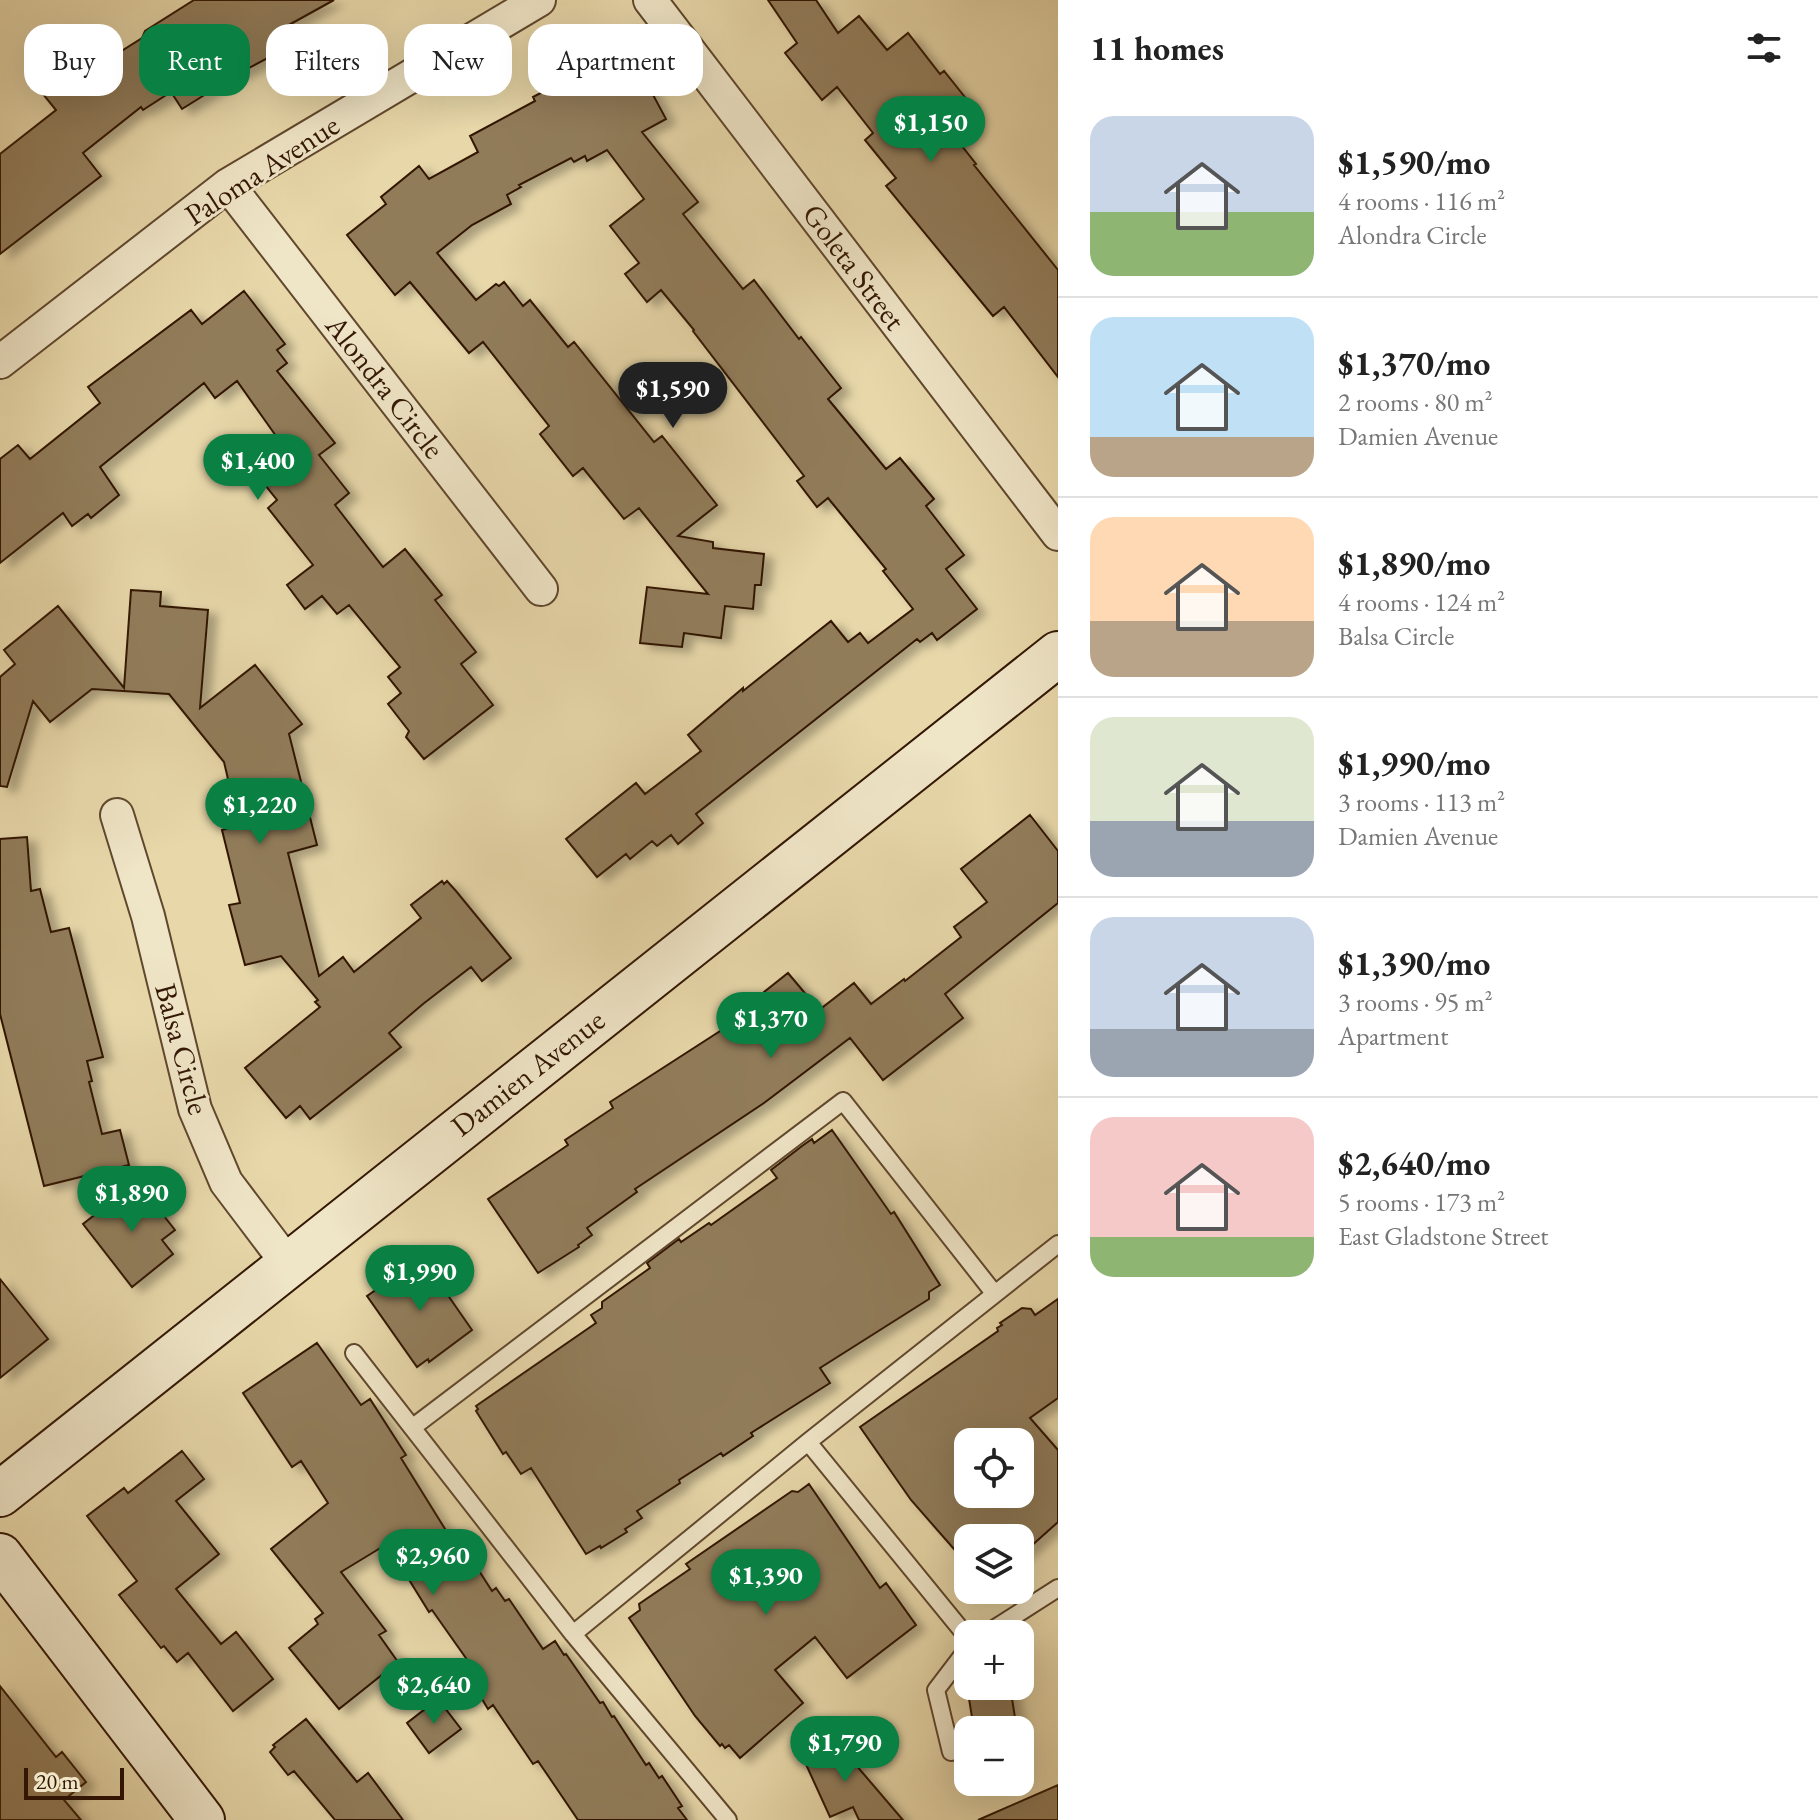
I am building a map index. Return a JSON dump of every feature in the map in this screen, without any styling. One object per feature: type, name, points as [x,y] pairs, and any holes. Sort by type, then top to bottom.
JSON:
[{"type":"main road","name":"Damien Avenue","points":[[0,1494],[1058,654]]},
{"type":"main road","points":[[0,1556],[202,1820]]},
{"type":"street","name":"Paloma Avenue","points":[[0,362],[228,185],[539,0]]},
{"type":"street","name":"Goleta Street","points":[[650,0],[1058,534]]},
{"type":"street","name":"Alondra Circle","points":[[228,185],[541,589]]},
{"type":"street","name":"Balsa Circle","points":[[117,815],[148,916],[195,1109],[226,1182],[288,1264]]},
{"type":"lane","points":[[413,1427],[843,1101],[994,1293]]},
{"type":"lane","points":[[573,1634],[1058,1244]]},
{"type":"lane","points":[[354,1353],[573,1634],[728,1820]]},
{"type":"lane","points":[[808,1442],[954,1621]]},
{"type":"lane","points":[[1008,1620],[1058,1588]]},
{"type":"lane","points":[[951,1752],[936,1690],[954,1666]]},
{"type":"building","points":[[194,0],[334,0],[291,24],[266,24],[266,59],[250,67],[250,24],[156,24]]},
{"type":"building","points":[[768,0],[816,0],[838,33],[859,16],[887,50],[908,33],[940,74],[944,71],[972,106],[947,127],[1058,270],[1058,377],[1004,307],[993,316],[886,186],[896,178],[865,140],[873,133],[837,87],[822,100],[785,53],[797,43]]},
{"type":"building","points":[[139,40],[139,96],[165,96],[143,110],[141,107],[83,153],[101,176],[0,254],[0,154],[56,110],[44,96],[123,96],[123,50]]},
{"type":"building","points":[[174,96],[203,96],[182,109]]},
{"type":"building","points":[[654,96],[666,119],[642,132],[698,202],[683,214],[743,289],[754,280],[799,339],[801,337],[841,388],[828,399],[886,469],[900,458],[934,499],[926,506],[964,555],[946,569],[977,609],[937,640],[932,633],[920,642],[917,639],[696,814],[703,823],[678,844],[671,835],[657,846],[652,841],[630,859],[626,854],[597,877],[566,839],[636,783],[645,794],[701,751],[688,735],[743,688],[743,691],[831,621],[848,642],[860,633],[868,643],[913,609],[883,571],[886,569],[828,498],[817,507],[797,481],[804,476],[661,290],[647,302],[625,274],[639,263],[610,226],[644,199],[607,150],[587,161],[585,156],[574,162],[571,158],[519,185],[521,187],[507,195],[511,204],[472,225],[437,253],[476,300],[496,284],[499,286],[504,282],[523,306],[530,300],[568,347],[574,342],[654,442],[662,436],[717,505],[678,536],[713,542],[713,548],[764,554],[761,585],[755,585],[753,609],[725,606],[721,638],[684,633],[682,647],[640,643],[647,587],[708,594],[639,508],[624,519],[583,468],[573,476],[540,434],[549,426],[483,342],[469,353],[410,282],[395,295],[347,235],[386,204],[381,197],[419,166],[429,179],[478,152],[470,136],[535,101],[533,97]]},
{"type":"building","points":[[244,291],[285,344],[277,350],[287,363],[277,371],[335,443],[319,455],[349,493],[335,505],[383,567],[405,549],[442,595],[435,600],[476,652],[461,664],[493,705],[424,759],[406,737],[409,731],[388,704],[401,693],[388,677],[400,667],[349,605],[337,614],[322,596],[305,609],[287,585],[313,565],[268,508],[277,500],[245,460],[276,436],[237,381],[215,398],[204,383],[100,467],[119,495],[91,518],[88,514],[72,526],[63,513],[0,563],[0,459],[18,445],[30,459],[100,403],[88,387],[191,310],[202,324]]},
{"type":"building","points":[[131,590],[161,592],[160,606],[208,610],[200,708],[255,665],[302,724],[289,734],[317,845],[288,853],[319,976],[343,957],[354,972],[421,918],[411,905],[442,881],[444,884],[447,881],[456,891],[511,958],[482,981],[471,967],[423,1004],[389,1033],[401,1047],[310,1119],[300,1106],[286,1118],[245,1068],[320,1007],[315,1002],[318,1000],[281,956],[245,965],[229,905],[240,903],[222,830],[239,826],[224,762],[169,694],[92,689],[50,722],[33,701],[7,787],[0,786],[0,677],[15,664],[4,650],[58,606],[124,688]]},
{"type":"building","points":[[1030,815],[1058,851],[1058,903],[945,994],[963,1018],[883,1080],[850,1038],[764,1103],[635,1189],[637,1192],[587,1228],[592,1235],[579,1247],[538,1273],[488,1199],[568,1145],[565,1140],[613,1108],[610,1102],[748,1013],[744,1008],[788,973],[819,1010],[854,983],[871,1004],[905,981],[961,937],[954,927],[987,902],[961,869]]},
{"type":"building","points":[[27,837],[31,891],[40,889],[51,932],[69,928],[103,1057],[87,1061],[102,1134],[120,1130],[129,1165],[44,1186],[0,1014],[0,839]]},
{"type":"building","points":[[832,1130],[891,1214],[894,1212],[940,1285],[929,1292],[929,1299],[820,1368],[830,1383],[751,1433],[753,1436],[723,1456],[721,1453],[679,1480],[680,1483],[637,1511],[642,1518],[625,1529],[627,1532],[586,1554],[531,1468],[521,1474],[506,1452],[503,1454],[476,1411],[476,1406],[596,1323],[591,1315],[602,1308],[602,1302],[650,1268],[647,1263],[679,1239],[681,1242],[709,1223],[711,1225],[777,1178],[771,1170],[812,1139],[814,1143]]},
{"type":"building","points":[[137,1182],[175,1230],[162,1240],[173,1254],[132,1287],[83,1224]]},
{"type":"building","points":[[422,1258],[472,1330],[429,1362],[428,1359],[417,1367],[367,1296]]},
{"type":"building","points":[[0,1279],[48,1339],[0,1378]]},
{"type":"building","points":[[1058,1299],[1058,1398],[1030,1418],[1058,1450],[1058,1522],[1034,1543],[1034,1524],[954,1524],[954,1549],[911,1500],[860,1427],[998,1331],[997,1328],[1002,1325],[1000,1323],[1022,1308],[1031,1309],[1035,1315]]},
{"type":"building","points":[[317,1343],[361,1405],[370,1399],[406,1455],[401,1458],[455,1545],[460,1541],[492,1591],[496,1588],[505,1601],[509,1599],[543,1649],[555,1641],[566,1654],[600,1703],[603,1702],[614,1716],[646,1765],[649,1763],[659,1778],[662,1776],[682,1806],[678,1808],[687,1820],[578,1820],[538,1761],[533,1764],[493,1705],[488,1709],[468,1676],[475,1671],[432,1610],[429,1612],[387,1544],[341,1572],[386,1631],[379,1635],[398,1662],[339,1709],[289,1648],[318,1624],[315,1619],[323,1613],[271,1549],[328,1503],[301,1461],[292,1467],[243,1393]]},
{"type":"building","points":[[182,1451],[204,1479],[176,1501],[219,1554],[176,1589],[221,1644],[236,1632],[273,1679],[233,1711],[188,1653],[177,1662],[164,1646],[161,1648],[119,1595],[137,1581],[87,1516],[124,1488],[128,1493]]},
{"type":"building","points":[[809,1484],[880,1588],[886,1583],[916,1625],[847,1678],[815,1637],[775,1670],[803,1703],[740,1758],[729,1745],[725,1748],[722,1744],[720,1746],[695,1716],[629,1618],[640,1610],[639,1604],[690,1569],[686,1564],[792,1491],[798,1492]]},
{"type":"building","points":[[0,1686],[56,1757],[62,1752],[86,1782],[64,1800],[81,1820],[0,1820]]},
{"type":"building","points":[[438,1699],[461,1729],[429,1753],[407,1723]]},
{"type":"building","points":[[969,1700],[1012,1700],[1015,1716],[972,1716]]},
{"type":"building","points":[[306,1719],[357,1782],[368,1773],[403,1820],[335,1820],[294,1771],[288,1775],[270,1752],[275,1747],[273,1745]]},
{"type":"building","points":[[832,1737],[903,1820],[859,1820],[853,1807],[830,1817],[804,1760],[804,1749]]},
{"type":"building","points":[[1058,1785],[1058,1820],[978,1820],[1034,1796]]}]
